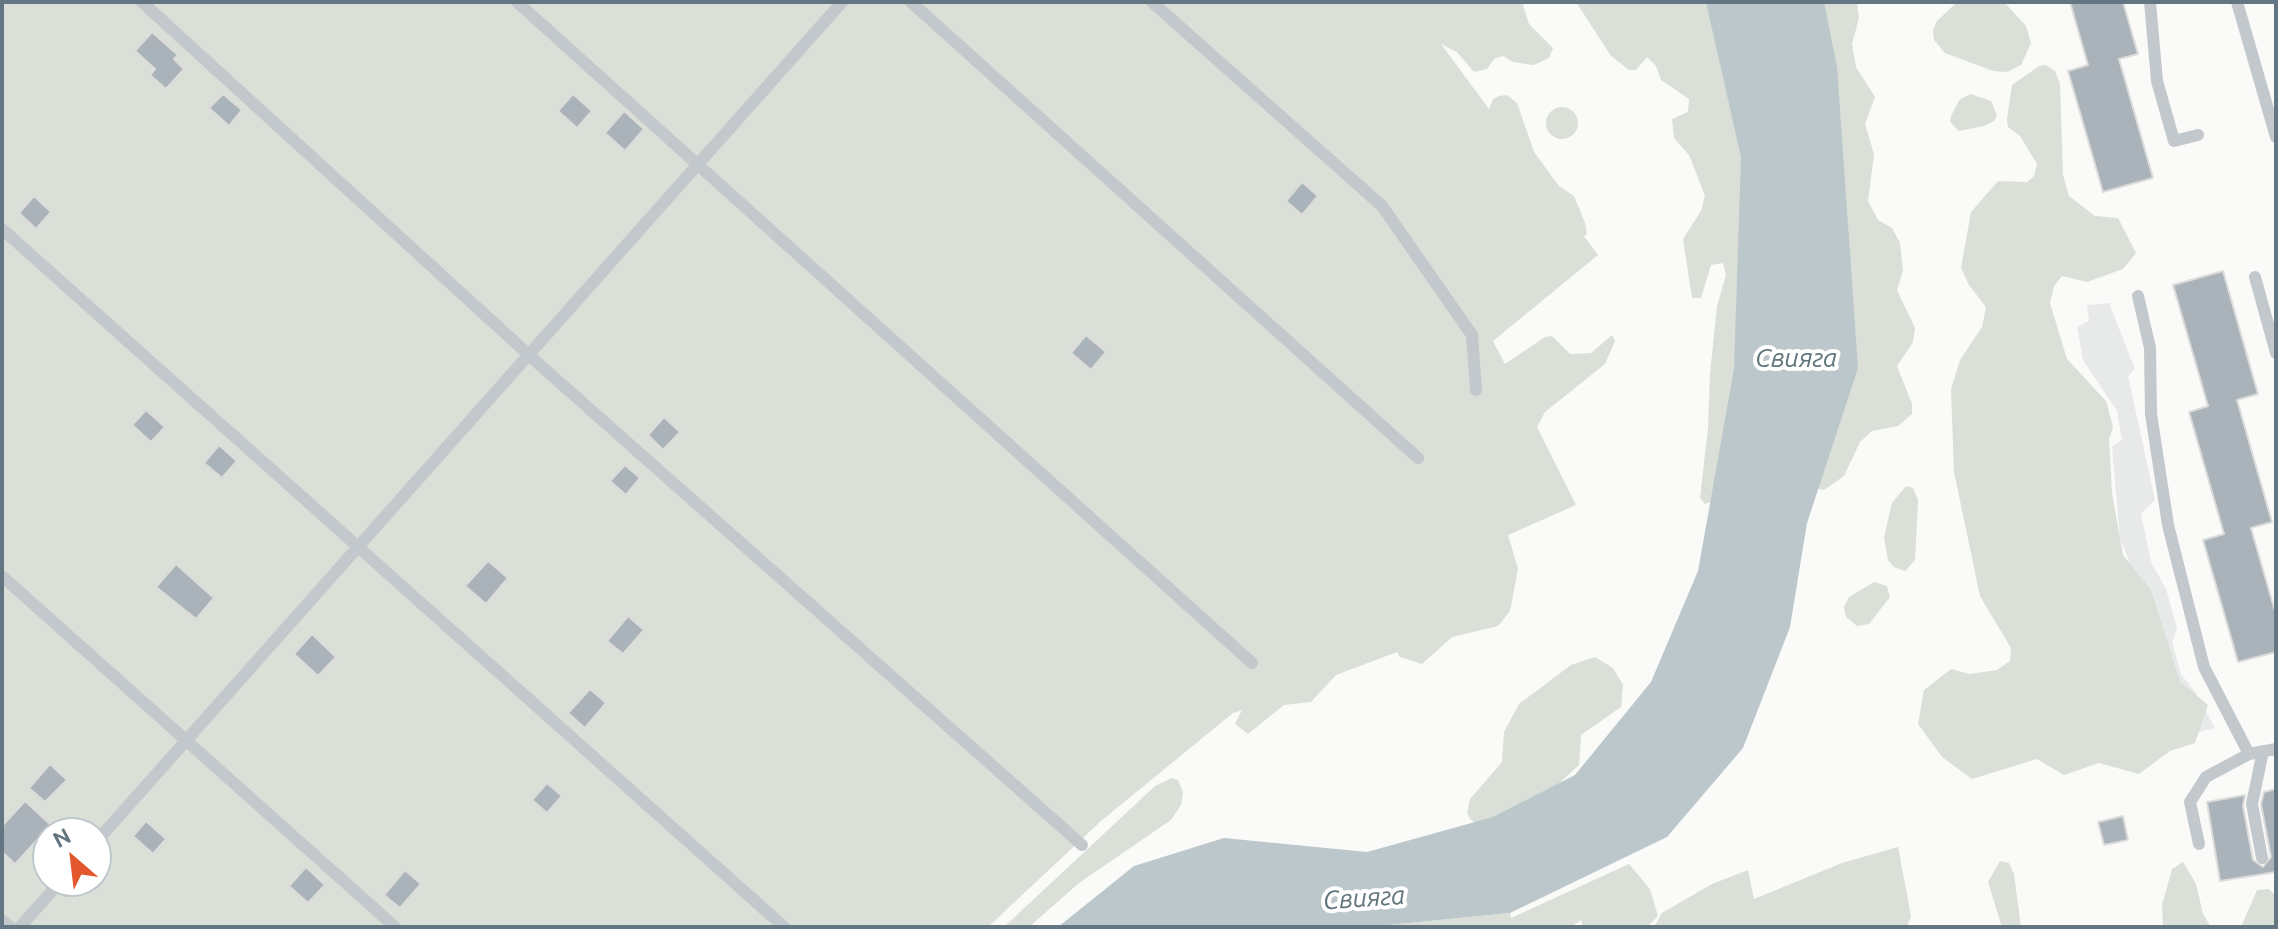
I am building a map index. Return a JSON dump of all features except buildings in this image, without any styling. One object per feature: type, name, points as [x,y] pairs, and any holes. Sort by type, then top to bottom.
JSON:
[{"type":"lane","points":[[142,2],[530,352],[540,365],[1082,845]]},
{"type":"lane","points":[[517,2],[1252,663]]},
{"type":"lane","points":[[112,824],[842,2]]},
{"type":"lane","points":[[911,2],[1418,458]]},
{"type":"lane","points":[[1152,2],[1382,206],[1472,335],[1476,390]]},
{"type":"lane","points":[[2150,2],[2157,81],[2174,141],[2198,135]]},
{"type":"lane","points":[[2237,2],[2276,137]]},
{"type":"lane","points":[[2,229],[784,927]]},
{"type":"lane","points":[[2255,277],[2276,353]]},
{"type":"lane","points":[[2138,296],[2150,348],[2151,414],[2168,525],[2204,667],[2249,754]]},
{"type":"lane","points":[[2,576],[395,927]]},
{"type":"lane","points":[[2199,844],[2190,802],[2206,777],[2249,754],[2270,750],[2252,804],[2262,858]]},
{"type":"lane","points":[[20,927],[47,897]]},
{"type":"lane","points":[[2,920],[10,927]]},
{"type":"shaded area","points":[[2,2],[1522,2],[1529,24],[1553,48],[1549,58],[1534,65],[1513,62],[1503,56],[1494,59],[1487,69],[1474,72],[1457,52],[1441,44],[1489,109],[1493,99],[1499,96],[1507,95],[1517,103],[1534,152],[1559,186],[1574,196],[1585,223],[1587,234],[1584,236],[1598,255],[1493,341],[1505,364],[1545,337],[1552,336],[1570,354],[1591,353],[1612,335],[1615,341],[1605,364],[1545,412],[1537,427],[1576,505],[1508,535],[1518,569],[1510,611],[1498,626],[1452,637],[1422,664],[1400,657],[1397,652],[1336,675],[1311,702],[1284,705],[1248,734],[1235,724],[1242,710],[1233,713],[1101,821],[988,927],[2,927]]},
{"type":"shaded area","points":[[1576,2],[1713,2],[1745,168],[1751,310],[1721,498],[1705,504],[1700,498],[1710,374],[1717,306],[1726,275],[1723,263],[1711,265],[1701,298],[1692,298],[1683,239],[1701,211],[1705,196],[1689,155],[1674,138],[1672,119],[1688,112],[1689,99],[1661,80],[1656,66],[1647,57],[1636,70],[1629,70],[1611,56]]},
{"type":"shaded area","points":[[1817,2],[1857,2],[1859,18],[1852,44],[1856,67],[1875,97],[1865,124],[1874,154],[1868,201],[1878,220],[1892,228],[1900,243],[1903,271],[1897,290],[1915,328],[1913,342],[1897,366],[1912,404],[1912,414],[1898,426],[1872,431],[1860,442],[1844,476],[1824,490],[1814,488]]},
{"type":"shaded area","points":[[1957,2],[2004,2],[2026,26],[2031,43],[2021,65],[2007,72],[1993,71],[1945,53],[1934,40],[1933,30],[1937,21]]},
{"type":"shaded area","points":[[2046,65],[2055,71],[2060,84],[2063,175],[2069,196],[2095,216],[2118,218],[2136,253],[2123,269],[2087,282],[2062,276],[2054,286],[2050,303],[2067,359],[2106,401],[2113,427],[2109,439],[2112,493],[2123,555],[2151,590],[2180,682],[2208,705],[2195,743],[2170,751],[2139,774],[2099,763],[2064,775],[2037,759],[1972,779],[1942,757],[1918,724],[1924,690],[1951,669],[1970,674],[1997,670],[2010,661],[2011,648],[1980,596],[1954,472],[1951,389],[1960,360],[1982,327],[1986,307],[1969,285],[1961,268],[1971,212],[1998,181],[2027,182],[2034,176],[2037,164],[2020,136],[2008,127],[2007,119],[2012,85],[2039,66]]},
{"type":"shaded area","points":[[1971,94],[1991,101],[1997,115],[1994,121],[1984,126],[1959,131],[1950,122],[1951,116],[1960,99]]},
{"type":"shaded area","points":[[1562,107],[1574,111],[1578,123],[1574,135],[1562,139],[1550,135],[1546,123],[1550,111]]},
{"type":"shaded area","points":[[2109,303],[2135,369],[2128,376],[2155,500],[2141,514],[2151,562],[2166,589],[2177,628],[2172,642],[2181,674],[2196,693],[2215,728],[2196,733],[2120,538],[2112,446],[2122,440],[2117,411],[2083,360],[2077,327],[2089,321],[2087,305]]},
{"type":"shaded area","points":[[1906,486],[1913,488],[1918,500],[1915,560],[1905,571],[1894,567],[1888,560],[1884,537],[1892,503]]},
{"type":"shaded area","points":[[1874,582],[1887,586],[1890,597],[1869,624],[1857,626],[1846,617],[1844,607],[1849,597]]},
{"type":"shaded area","points":[[1595,657],[1613,668],[1623,685],[1621,707],[1581,735],[1579,765],[1542,799],[1480,826],[1471,820],[1467,814],[1470,799],[1502,762],[1504,732],[1519,704],[1571,665]]},
{"type":"shaded area","points":[[1172,778],[1178,780],[1183,792],[1181,805],[1171,820],[1079,883],[1029,927],[1004,927],[1155,786]]},
{"type":"shaded area","points":[[1898,847],[1911,916],[1907,927],[1654,927],[1662,913],[1712,884],[1748,870],[1754,899],[1842,863]]},
{"type":"shaded area","points":[[2000,861],[2009,863],[2014,874],[2021,927],[2002,927],[1988,882]]},
{"type":"shaded area","points":[[2183,862],[2196,884],[2203,914],[2211,927],[2163,927],[2162,905],[2172,869]]},
{"type":"shaded area","points":[[1629,864],[1650,889],[1658,916],[1647,927],[1583,927],[1581,920],[1571,927],[1368,927],[1510,913],[1511,918]]},
{"type":"shaded area","points":[[2269,889],[2276,896],[2276,927],[2241,927],[2257,890]]},
{"type":"water","name":"Свияга","points":[[1706,2],[1824,2],[1837,67],[1858,368],[1807,523],[1790,627],[1743,748],[1667,837],[1510,913],[1368,927],[1058,927],[1134,866],[1224,838],[1367,852],[1493,817],[1575,775],[1651,682],[1698,571],[1734,369],[1741,157]]}]
